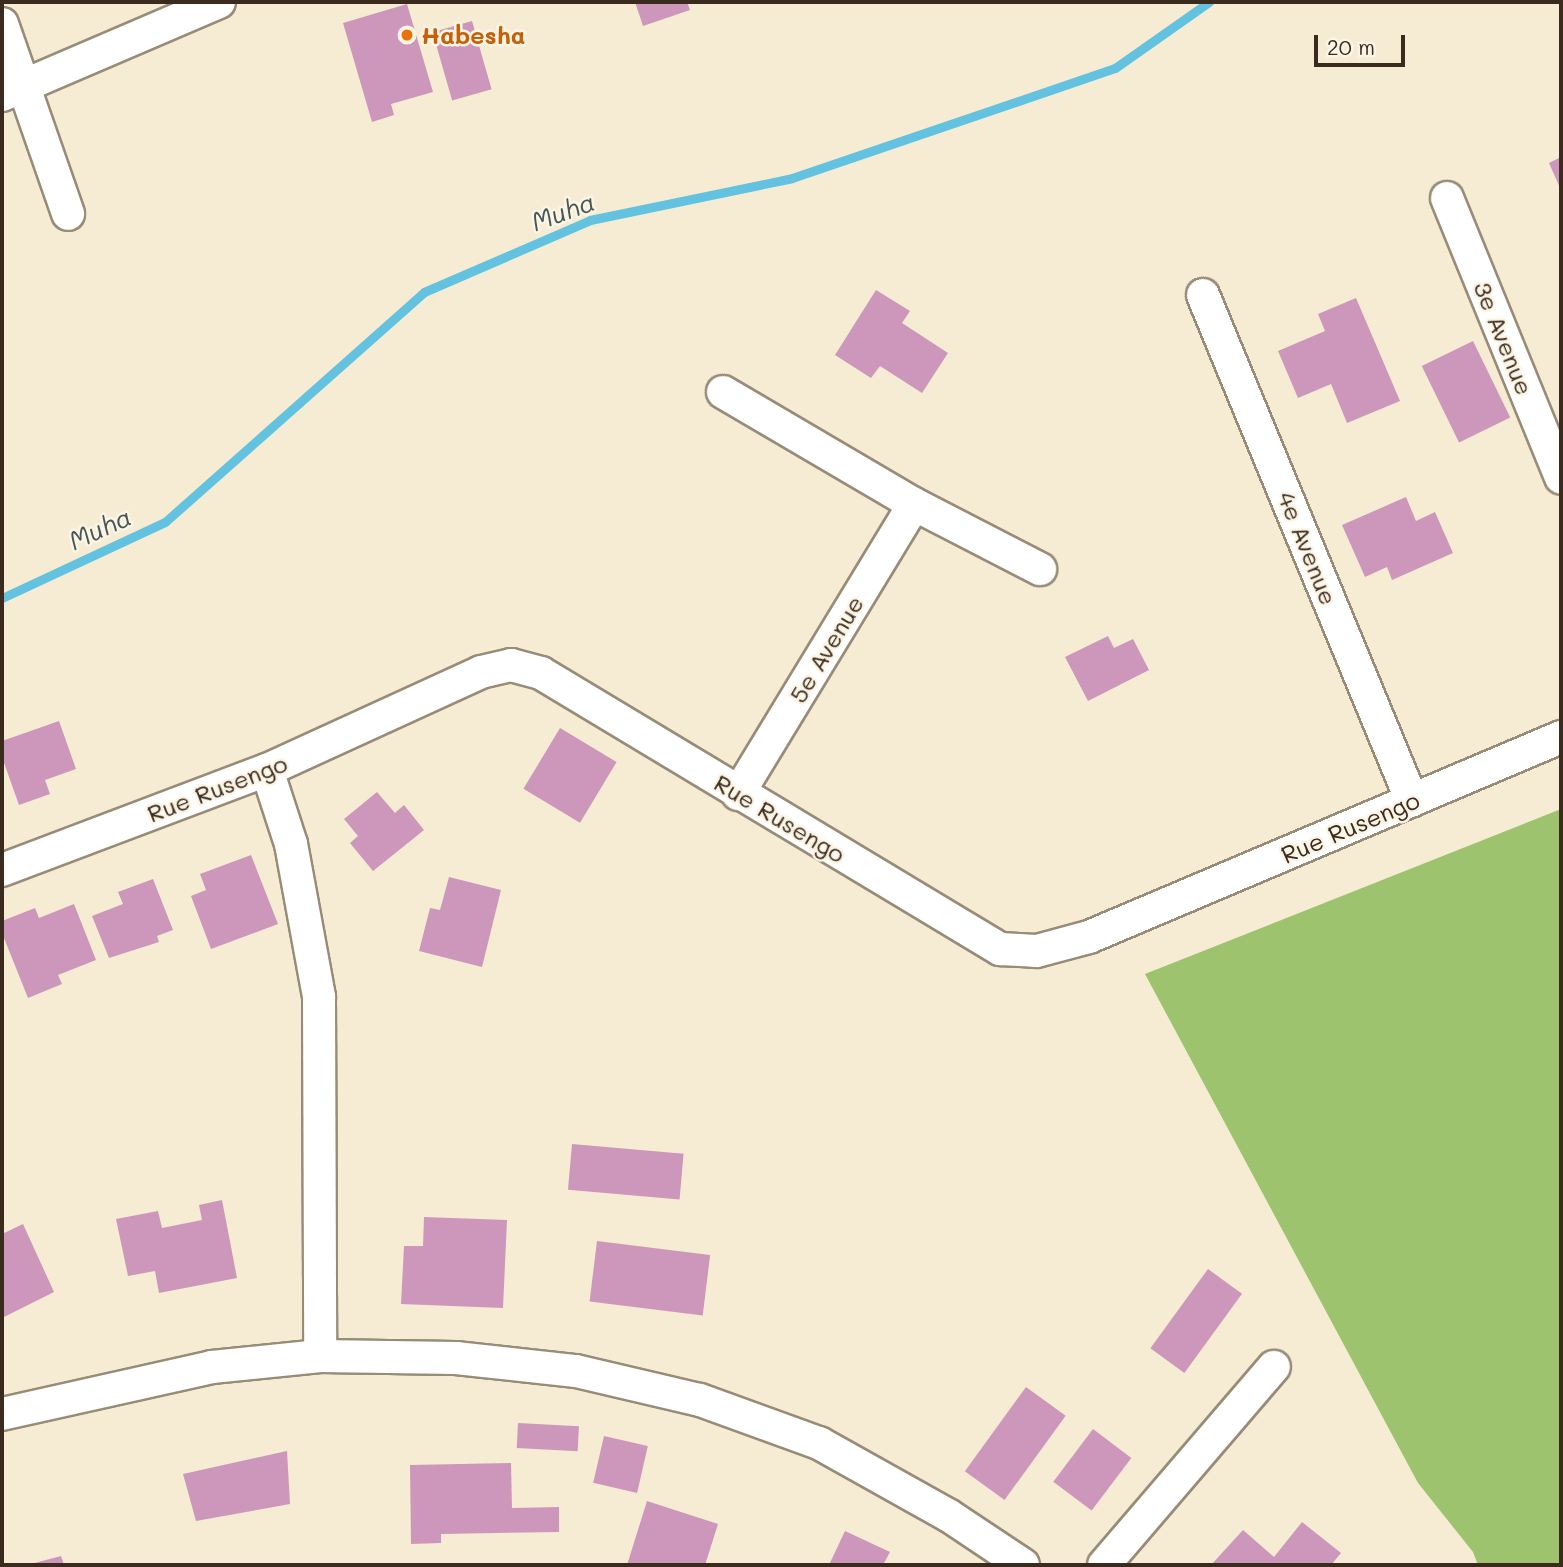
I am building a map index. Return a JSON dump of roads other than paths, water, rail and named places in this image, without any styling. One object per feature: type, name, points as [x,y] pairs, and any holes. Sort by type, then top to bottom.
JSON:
[{"type":"street","points":[[12,90],[219,2]]},
{"type":"street","points":[[2,24],[12,90],[68,214]]},
{"type":"street","name":"3e Avenue","points":[[1447,198],[1561,478]]},
{"type":"street","name":"4e Avenue","points":[[1203,295],[1412,801]]},
{"type":"street","points":[[723,392],[914,504],[1040,569]]},
{"type":"street","name":"5e Avenue","points":[[738,794],[914,504]]},
{"type":"street","name":"Rue Rusengo","points":[[2,870],[267,770],[481,672],[510,665],[541,673],[738,794],[1000,949],[1037,951],[1089,937],[1561,737]]},
{"type":"street","points":[[267,770],[292,844],[319,997],[320,1356]]},
{"type":"street","points":[[2,1414],[212,1367],[320,1356],[456,1358],[576,1371],[700,1400],[819,1443],[948,1516],[1023,1565]]},
{"type":"street","points":[[1104,1565],[1274,1367]]},
{"type":"waterway","name":"Muha","points":[[2,598],[165,522],[424,292],[590,220],[792,178],[1115,68],[1209,2]]},
{"type":"place","name":"Habesha","points":[[407,35]]}]
